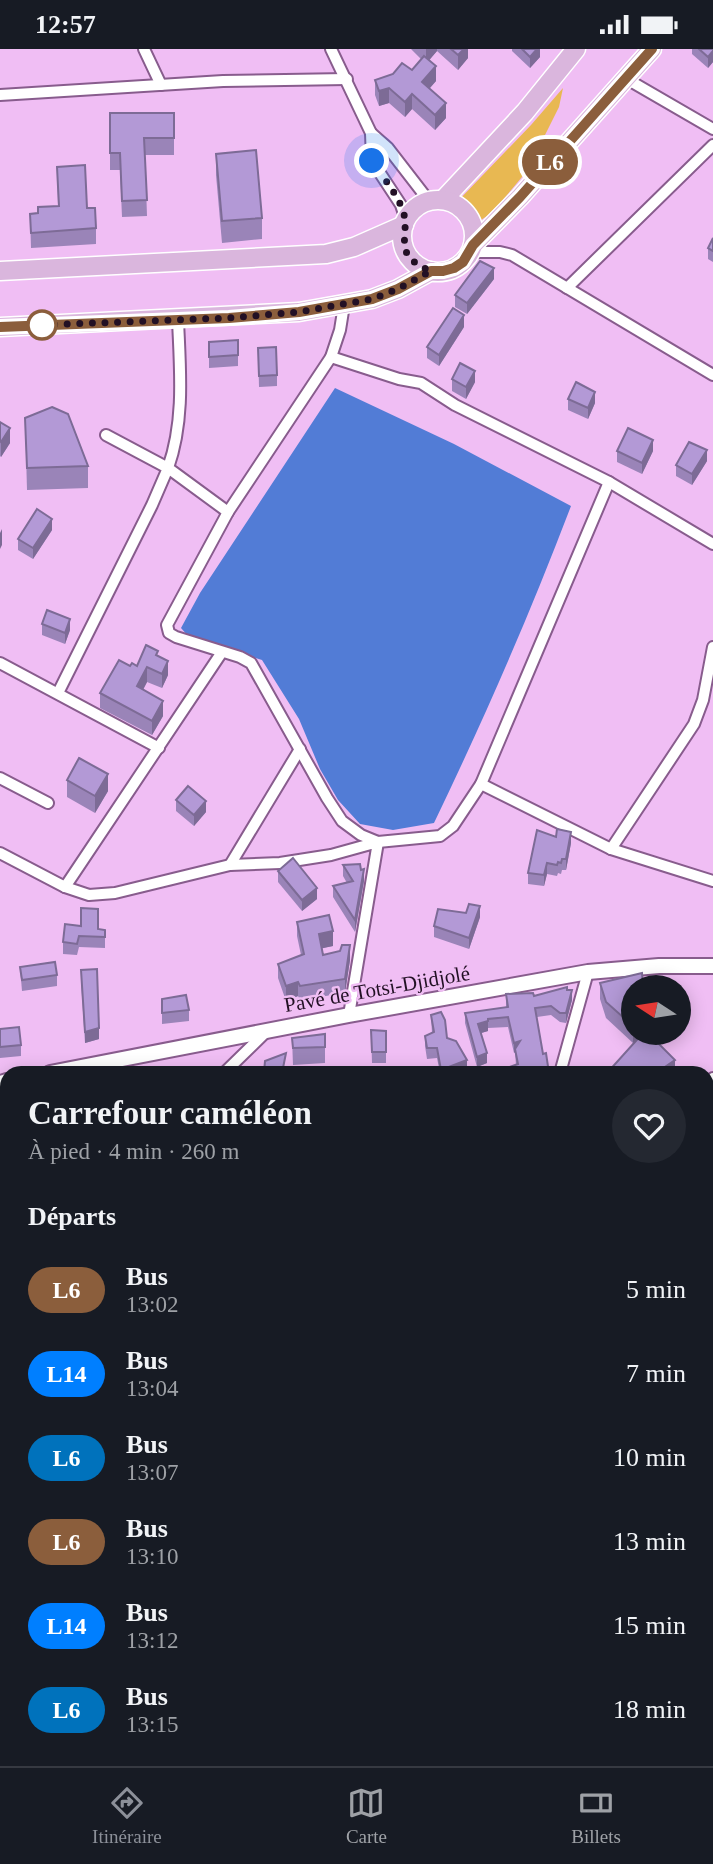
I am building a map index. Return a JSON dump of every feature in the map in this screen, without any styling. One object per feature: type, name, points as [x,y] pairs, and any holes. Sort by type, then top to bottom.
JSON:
[{"type":"main road","points":[[0,271],[326,254],[354,247],[405,223],[420,205],[436,200],[525,112],[576,49]]},
{"type":"main road","points":[[405,223],[402,237],[405,249],[420,267],[443,271],[463,262],[652,49]]},
{"type":"main road","points":[[436,200],[457,205],[466,212],[474,233],[472,249]]},
{"type":"main road","points":[[0,327],[299,312],[344,305],[398,289],[431,271]]},
{"type":"street","points":[[144,49],[161,85]]},
{"type":"street","points":[[335,51],[371,133],[372,161],[401,205],[405,223]]},
{"type":"street","points":[[625,78],[713,129]]},
{"type":"street","points":[[0,95],[223,81],[347,79]]},
{"type":"street","points":[[371,133],[436,200]]},
{"type":"street","points":[[567,288],[713,145]]},
{"type":"street","points":[[472,249],[512,255],[713,375]]},
{"type":"street","points":[[344,305],[340,330],[331,357],[228,512],[167,625],[169,633],[176,637],[251,663],[342,821],[361,835],[379,842]]},
{"type":"street","points":[[58,693],[168,468],[177,437],[180,396],[178,320]]},
{"type":"street","points":[[331,357],[399,379],[421,383],[455,405],[609,482],[713,544]]},
{"type":"street","points":[[106,435],[168,468],[228,512]]},
{"type":"street","points":[[0,853],[65,887],[89,895],[115,893],[230,865],[293,861],[331,855],[379,842],[440,836],[453,826],[481,784],[609,482]]},
{"type":"street","points":[[611,849],[694,724],[703,700],[713,647]]},
{"type":"street","points":[[65,887],[222,652]]},
{"type":"street","points":[[0,663],[159,748]]},
{"type":"street","points":[[230,865],[300,749]]},
{"type":"street","points":[[0,778],[48,803]]},
{"type":"street","points":[[481,784],[611,849],[713,881]]},
{"type":"street","points":[[349,1015],[379,842]]},
{"type":"street","name":"Pavé de Totsi-Djidjolé","points":[[93,1066],[349,1015],[588,972],[659,965],[713,966]]},
{"type":"street","points":[[562,1066],[588,972]]},
{"type":"street","points":[[232,1066],[267,1031]]},
{"type":"shaded area","points":[[563,88],[559,107],[527,171],[502,201],[475,224],[476,220],[468,209],[457,202]]},
{"type":"water","points":[[335,388],[454,444],[571,506],[506,666],[434,823],[393,830],[360,824],[338,800],[320,769],[299,719],[262,660],[188,636],[181,628],[200,593]]},
{"type":"building","points":[[451,49],[464,49],[458,55]]},
{"type":"building","points":[[522,49],[537,49],[530,57]]},
{"type":"building","points":[[699,49],[713,49],[713,51],[708,57]]},
{"type":"building","points":[[424,56],[436,66],[422,82],[446,103],[435,115],[412,94],[405,102],[389,88],[379,91],[375,80],[393,74],[402,63],[412,70]]},
{"type":"building","points":[[110,113],[174,113],[174,138],[144,138],[147,200],[122,201],[120,153],[110,153]]},
{"type":"building","points":[[256,150],[262,218],[222,221],[216,154]]},
{"type":"building","points":[[85,165],[87,208],[95,208],[96,228],[31,233],[30,214],[38,213],[38,207],[59,206],[57,167]]},
{"type":"building","points":[[713,238],[713,251],[708,248]]},
{"type":"building","points":[[480,261],[494,268],[467,303],[455,295]]},
{"type":"building","points":[[453,308],[464,315],[439,355],[427,347]]},
{"type":"building","points":[[238,340],[238,355],[209,357],[209,342]]},
{"type":"building","points":[[276,347],[277,375],[259,376],[258,348]]},
{"type":"building","points":[[460,363],[475,371],[466,387],[452,379]]},
{"type":"building","points":[[576,382],[595,392],[588,408],[568,399]]},
{"type":"building","points":[[52,407],[68,414],[88,466],[27,468],[25,418]]},
{"type":"building","points":[[0,422],[10,428],[1,442],[0,441]]},
{"type":"building","points":[[628,428],[653,440],[642,463],[617,451]]},
{"type":"building","points":[[689,442],[707,450],[692,474],[676,465]]},
{"type":"building","points":[[37,509],[52,519],[33,548],[18,539]]},
{"type":"building","points":[[47,610],[70,619],[65,633],[42,624]]},
{"type":"building","points":[[146,645],[158,651],[156,655],[168,661],[162,674],[147,667],[137,686],[163,701],[152,721],[100,693],[119,660],[130,666],[132,663],[137,666]]},
{"type":"building","points":[[79,758],[108,774],[95,796],[67,780]]},
{"type":"building","points":[[188,786],[206,801],[194,815],[176,800]]},
{"type":"building","points":[[557,829],[571,832],[566,859],[562,859],[557,865],[547,863],[544,875],[528,873],[537,830],[556,837]]},
{"type":"building","points":[[293,858],[317,888],[302,900],[278,871]]},
{"type":"building","points":[[360,864],[361,870],[364,869],[355,920],[333,886],[353,881],[343,865]]},
{"type":"building","points":[[469,904],[480,906],[469,938],[434,926],[438,909],[466,913]]},
{"type":"building","points":[[81,908],[98,909],[98,929],[105,930],[105,937],[79,936],[77,944],[63,942],[65,924],[81,926]]},
{"type":"building","points":[[329,915],[333,931],[319,934],[323,955],[340,951],[342,945],[350,945],[345,979],[300,986],[298,982],[286,986],[278,964],[304,954],[297,922]]},
{"type":"building","points":[[55,962],[57,975],[22,980],[20,967]]},
{"type":"building","points":[[97,969],[99,1028],[85,1032],[81,970]]},
{"type":"building","points":[[621,978],[621,1015],[606,1002],[600,983]]},
{"type":"building","points":[[567,987],[567,990],[572,990],[566,1013],[560,1013],[551,1006],[535,1008],[543,1054],[546,1053],[548,1066],[512,1066],[518,1064],[515,1049],[520,1041],[514,1043],[508,1017],[488,1019],[478,1024],[487,1053],[477,1057],[465,1013],[508,1007],[506,994],[533,993],[534,996]]},
{"type":"building","points":[[186,995],[189,1010],[162,1013],[162,999]]},
{"type":"building","points":[[441,1012],[447,1038],[456,1041],[467,1060],[451,1066],[440,1066],[437,1048],[427,1048],[425,1036],[434,1032],[431,1015]]},
{"type":"building","points":[[19,1027],[21,1045],[0,1047],[0,1029]]},
{"type":"building","points":[[371,1030],[386,1031],[386,1052],[372,1052]]},
{"type":"building","points":[[325,1034],[325,1047],[293,1048],[292,1038]]},
{"type":"building","points":[[632,1045],[660,1045],[675,1060],[666,1066],[613,1066]]},
{"type":"building","points":[[286,1053],[283,1066],[265,1066],[265,1061]]},
{"type":"bus line","name":"L6","points":[[0,327],[229,318],[299,312],[372,299],[398,289],[431,271],[454,268],[463,262],[473,245],[520,197],[652,49]]},
{"type":"route","points":[[42,325],[229,318],[299,312],[372,299],[398,289],[431,271],[420,267],[405,249],[402,237],[406,220],[401,205],[372,161]]}]
